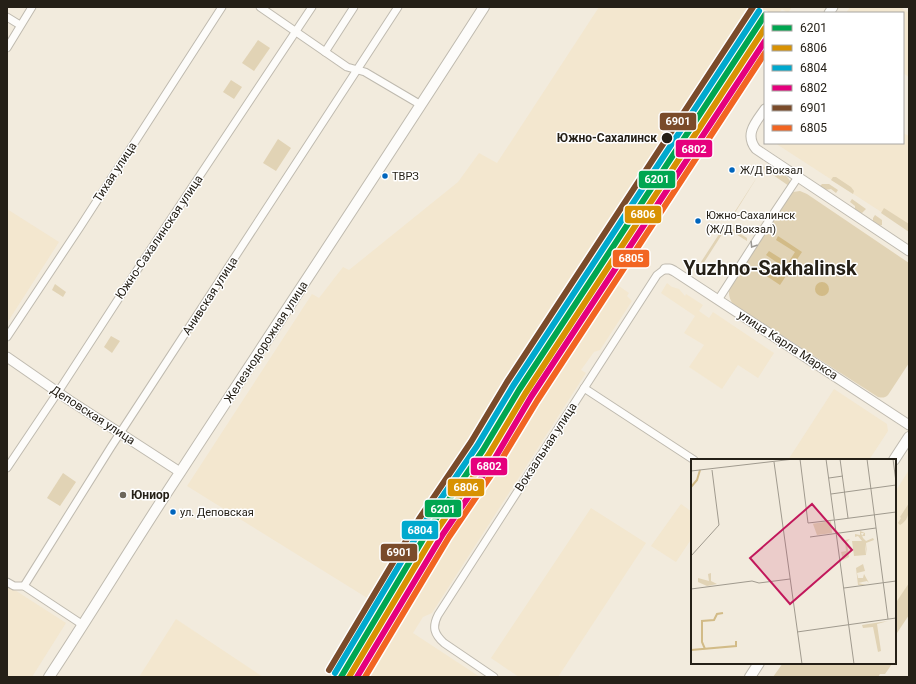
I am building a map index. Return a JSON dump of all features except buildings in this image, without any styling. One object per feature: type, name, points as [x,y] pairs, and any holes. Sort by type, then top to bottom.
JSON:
[{"type":"main road","name":"Железнодорожная улица","points":[[49,677],[180,472],[484,7]]},
{"type":"main road","points":[[895,459],[909,437]]},
{"type":"main road","points":[[750,677],[758,664]]},
{"type":"street","points":[[7,48],[32,7]]},
{"type":"street","name":"Тихая улица","points":[[7,337],[222,7]]},
{"type":"street","points":[[260,7],[347,66],[365,72],[421,105]]},
{"type":"street","name":"Южно-Сахалинская улица","points":[[7,468],[312,7]]},
{"type":"street","points":[[325,52],[354,7]]},
{"type":"street","name":"Анивская улица","points":[[24,586],[120,433],[398,7]]},
{"type":"street","points":[[7,16],[20,25]]},
{"type":"street","points":[[764,111],[752,131],[750,139],[756,149],[909,251]]},
{"type":"street","points":[[718,300],[798,178]]},
{"type":"street","name":"улица Карла Маркса","points":[[665,269],[674,271],[909,425]]},
{"type":"street","name":"Вокзальная улица","points":[[494,677],[444,643],[438,637],[435,630],[435,621],[656,275],[665,269]]},
{"type":"street","name":"Деповская улица","points":[[7,357],[180,472]]},
{"type":"street","points":[[584,388],[692,459]]},
{"type":"street","points":[[7,582],[14,586],[24,586],[83,625]]},
{"type":"shaded area","points":[[599,7],[792,7],[789,12],[782,9],[780,12],[764,12],[764,36],[628,240],[640,248],[616,284],[629,293],[627,296],[632,301],[600,350],[594,352],[581,370],[586,373],[432,613],[423,617],[413,633],[480,677],[329,677],[372,601],[187,486],[312,294],[319,298],[343,267],[349,270],[458,182],[479,153],[497,163]]},
{"type":"shaded area","points":[[850,7],[900,7],[909,13],[909,77],[904,74],[904,12],[847,12]]},
{"type":"shaded area","points":[[258,40],[270,48],[254,71],[242,63]]},
{"type":"shaded area","points":[[231,80],[242,87],[234,99],[223,92]]},
{"type":"shaded area","points":[[904,134],[909,136],[909,230],[777,144],[904,144]]},
{"type":"shaded area","points":[[278,139],[291,148],[276,171],[263,163]]},
{"type":"shaded area","points":[[766,165],[776,168],[786,176],[790,181],[789,186],[763,168]]},
{"type":"shaded area","points":[[759,174],[733,216],[732,216]]},
{"type":"shaded area","points":[[833,177],[836,177],[851,187],[854,191],[853,194],[831,180]]},
{"type":"shaded area","points":[[822,184],[829,184],[838,190],[836,193],[831,189],[825,190],[820,186]]},
{"type":"shaded area","points":[[800,191],[807,194],[909,263],[909,363],[888,395],[885,397],[878,397],[733,304],[731,300],[729,294],[730,286],[788,196],[793,192]]},
{"type":"shaded area","points":[[852,199],[866,209],[862,213],[855,210],[855,206],[850,202]]},
{"type":"shaded area","points":[[884,208],[909,224],[909,232],[881,213]]},
{"type":"shaded area","points":[[7,209],[59,242],[7,323]]},
{"type":"shaded area","points":[[647,215],[659,223],[654,230],[643,222]]},
{"type":"shaded area","points":[[875,215],[882,220],[882,225],[878,226],[873,222]]},
{"type":"shaded area","points":[[641,224],[653,232],[648,238],[637,231]]},
{"type":"shaded area","points":[[725,225],[747,238],[747,241],[726,228],[703,264],[701,262]]},
{"type":"shaded area","points":[[778,236],[802,252],[780,285],[756,269],[759,266],[778,278],[785,268],[766,255],[769,251],[788,263],[795,252],[776,240]]},
{"type":"shaded area","points":[[822,282],[827,284],[829,289],[827,294],[822,296],[817,294],[815,289],[817,284]]},
{"type":"shaded area","points":[[667,283],[672,287],[679,289],[685,296],[686,294],[703,305],[699,311],[709,318],[713,312],[774,353],[758,378],[738,365],[722,389],[689,367],[704,345],[684,333],[695,316],[661,293]]},
{"type":"shaded area","points":[[55,284],[66,292],[63,297],[52,290]]},
{"type":"shaded area","points":[[111,336],[120,341],[112,353],[104,347]]},
{"type":"shaded area","points":[[834,389],[887,424],[888,431],[870,459],[789,459]]},
{"type":"shaded area","points":[[909,470],[909,587],[896,606],[896,490]]},
{"type":"shaded area","points":[[63,473],[76,482],[60,506],[47,498]]},
{"type":"shaded area","points":[[909,503],[909,513],[907,518],[900,525],[898,523],[901,518],[900,517]]},
{"type":"shaded area","points":[[681,504],[691,511],[691,540],[676,562],[651,546]]},
{"type":"shaded area","points":[[591,508],[646,543],[558,677],[519,677],[491,658]]},
{"type":"shaded area","points":[[909,583],[909,615],[896,634],[896,602]]},
{"type":"shaded area","points":[[7,585],[66,623],[32,677],[7,677]]},
{"type":"shaded area","points":[[176,619],[263,677],[139,677]]},
{"type":"shaded area","points":[[782,664],[892,664],[885,674],[880,674],[878,677],[773,677]]},
{"type":"transit line","name":"6901","points":[[329,670],[419,519],[471,442],[507,382],[753,7]]},
{"type":"transit line","name":"6804","points":[[335,673],[425,522],[477,446],[513,386],[759,11]]},
{"type":"transit line","name":"6201","points":[[341,677],[431,526],[483,450],[519,390],[764,17]]},
{"type":"transit line","name":"6806","points":[[349,677],[437,530],[489,454],[525,394],[764,30]]},
{"type":"transit line","name":"6802","points":[[357,677],[443,534],[495,458],[531,397],[764,43]]},
{"type":"transit line","name":"6805","points":[[365,677],[449,537],[500,462],[537,401],[764,55]]},
{"type":"place","name":"Южно-Сахалинск","points":[[667,138]]},
{"type":"place","name":"Ж/Д Вокзал","points":[[732,170]]},
{"type":"place","name":"ТВРЗ","points":[[385,176]]},
{"type":"place","name":"Южно-Сахалинск (Ж/Д Вокзал)","points":[[698,221]]},
{"type":"place","name":"Юниор","points":[[123,495]]},
{"type":"place","name":"ул. Деповская","points":[[173,512]]},
{"type":"district","name":"Yuzhno-Sakhalinsk","points":[[770,268]]}]
